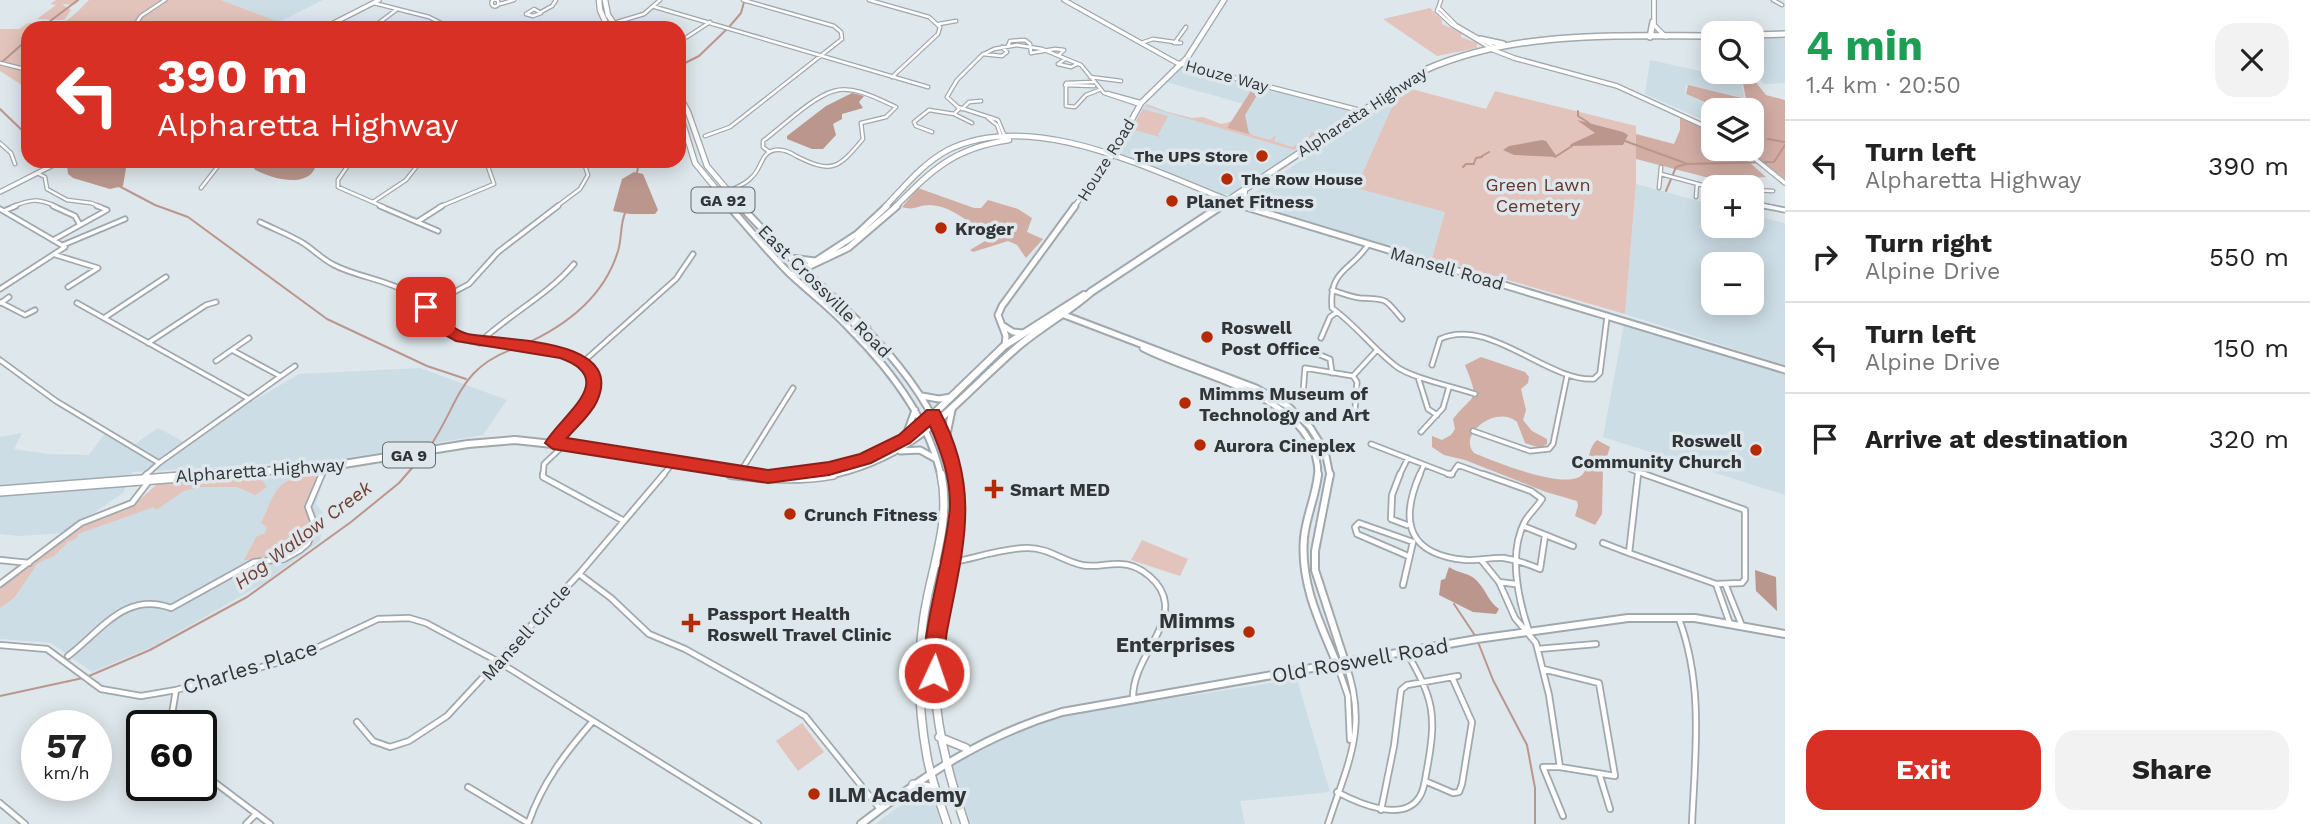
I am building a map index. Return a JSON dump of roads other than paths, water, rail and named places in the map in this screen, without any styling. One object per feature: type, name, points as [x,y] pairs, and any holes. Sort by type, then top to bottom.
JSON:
[{"type":"highway","points":[[1650,37],[1653,22]]},
{"type":"highway","points":[[1764,35],[1785,34]]},
{"type":"highway","name":"Alpharetta Highway","points":[[768,477],[819,470],[865,459],[905,439],[1005,345],[1230,201],[1435,65],[1493,48],[1549,39],[1701,36]]},
{"type":"highway","points":[[1477,39],[1514,44]]},
{"type":"highway","points":[[1468,54],[1480,47],[1477,39]]},
{"type":"highway","name":"Alpharetta Highway","points":[[0,491],[147,478],[324,467],[489,442],[565,444],[739,474],[807,479],[856,469],[900,451],[927,433],[1022,343],[1058,313]]},
{"type":"highway","points":[[807,479],[819,470]]},
{"type":"main road","points":[[599,0],[605,21]]},
{"type":"main road","points":[[606,0],[612,21]]},
{"type":"main road","name":"Houze Road","points":[[1111,157],[1141,104],[1186,59],[1224,0]]},
{"type":"main road","name":"East Crossville Road","points":[[686,107],[700,151],[708,166],[790,258],[867,328],[890,354],[933,414]]},
{"type":"main road","name":"East Crossville Road","points":[[686,134],[695,163],[728,206],[791,275],[872,351],[915,410],[939,462],[945,514],[923,622],[919,660],[921,722],[930,771],[947,824]]},
{"type":"main road","name":"Mansell Road","points":[[791,275],[865,236],[937,164],[956,149],[1004,137],[1039,138],[1099,152],[1230,201]]},
{"type":"main road","name":"Mansell Road","points":[[1004,137],[1111,157]]},
{"type":"main road","points":[[1099,152],[1117,146],[1118,156],[1130,164]]},
{"type":"main road","points":[[1207,192],[1215,200],[1217,209]]},
{"type":"main road","points":[[790,258],[817,263],[814,272],[816,282]]},
{"type":"main road","points":[[819,300],[857,326],[867,328]]},
{"type":"main road","points":[[920,395],[937,399],[951,397]]},
{"type":"main road","points":[[905,439],[915,410]]},
{"type":"main road","points":[[952,410],[946,440],[958,491],[958,527],[938,624],[934,660],[939,737],[965,824]]},
{"type":"main road","name":"GA 92","points":[[933,414],[946,440]]},
{"type":"main road","points":[[900,451],[924,450],[939,462]]},
{"type":"main road","points":[[939,737],[966,748]]},
{"type":"main road","points":[[913,784],[935,789]]},
{"type":"street","points":[[138,21],[165,0]]},
{"type":"street","points":[[498,5],[514,0]]},
{"type":"street","points":[[541,12],[552,6],[556,0]]},
{"type":"street","points":[[620,21],[639,16],[660,0]]},
{"type":"street","points":[[705,136],[730,127],[823,56],[841,41],[843,36],[839,29],[743,0]]},
{"type":"street","points":[[869,0],[929,17],[939,24],[956,21]]},
{"type":"street","name":"Houze Way","points":[[1064,0],[1181,64],[1362,111]]},
{"type":"street","points":[[1441,0],[1437,11],[1444,19],[1493,48],[1517,58],[1617,86],[1701,124]]},
{"type":"street","points":[[1654,0],[1653,22],[1665,37]]},
{"type":"street","points":[[1773,0],[1782,5]]},
{"type":"street","points":[[337,21],[376,1],[396,10],[437,21]]},
{"type":"street","points":[[655,6],[928,87]]},
{"type":"street","points":[[381,21],[396,10]]},
{"type":"street","points":[[687,37],[710,22]]},
{"type":"street","points":[[892,77],[938,34],[939,24]]},
{"type":"street","points":[[1141,43],[1153,39],[1175,42],[1186,27]]},
{"type":"street","points":[[1514,44],[1509,50],[1517,58]]},
{"type":"street","points":[[983,54],[1002,55],[1007,52],[1001,46]]},
{"type":"street","points":[[1030,46],[1031,53],[1035,54],[1054,47],[1063,50],[1059,55]]},
{"type":"street","points":[[1004,137],[997,125],[987,116],[949,102],[947,92],[990,48],[1030,46],[1048,50],[1085,68],[1100,90],[1117,99],[1141,104]]},
{"type":"street","points":[[1065,59],[1058,64],[1071,68],[1077,64]]},
{"type":"street","points":[[1186,59],[1194,68]]},
{"type":"street","points":[[0,63],[21,68]]},
{"type":"street","points":[[1090,77],[1121,81]]},
{"type":"street","points":[[1065,85],[1069,82],[1093,82]]},
{"type":"street","points":[[1065,85],[1066,106],[1070,108],[1075,107],[1086,95],[1100,90]]},
{"type":"street","points":[[1065,85],[1096,86]]},
{"type":"street","points":[[844,89],[864,93],[896,107],[893,115],[861,123],[863,139],[845,161],[829,167],[821,168],[799,160],[787,150],[768,151],[762,145],[763,141],[787,121],[832,91],[844,89]]},
{"type":"street","points":[[954,114],[969,102],[981,102]]},
{"type":"street","points":[[1335,104],[1351,110],[1353,118]]},
{"type":"street","points":[[932,132],[916,126],[914,122],[929,110],[954,114],[972,123]]},
{"type":"street","points":[[0,143],[11,153],[15,164]]},
{"type":"street","points":[[729,191],[753,177],[768,151]]},
{"type":"street","name":"Houze Road","points":[[1005,345],[1007,337],[998,315],[1005,301],[1111,157]]},
{"type":"street","points":[[1758,161],[1785,183]]},
{"type":"street","points":[[1660,188],[1661,167]]},
{"type":"street","points":[[0,192],[47,168]]},
{"type":"street","points":[[201,188],[217,168]]},
{"type":"street","points":[[348,168],[337,185],[438,231]]},
{"type":"street","points":[[372,202],[406,180],[415,168]]},
{"type":"street","points":[[417,222],[447,202],[494,184],[486,168]]},
{"type":"street","points":[[426,307],[469,284],[498,251],[584,185],[587,171],[584,168]]},
{"type":"street","points":[[37,173],[45,177],[47,190],[67,200],[91,203],[107,211],[55,239]]},
{"type":"street","points":[[1661,174],[1701,185]]},
{"type":"street","points":[[1696,197],[1697,184]]},
{"type":"street","points":[[1245,191],[1245,201],[1265,214]]},
{"type":"street","points":[[1764,191],[1773,191]]},
{"type":"street","points":[[2,210],[30,199],[47,201],[60,211],[75,216],[80,225]]},
{"type":"street","name":"Mansell Road","points":[[1230,201],[1265,214],[1785,370]]},
{"type":"street","points":[[1764,205],[1785,210]]},
{"type":"street","points":[[2,210],[63,245]]},
{"type":"street","points":[[63,245],[125,219]]},
{"type":"street","points":[[260,222],[300,241],[334,265],[407,292],[426,307],[446,330],[479,342],[562,353],[583,362],[593,376],[593,395],[585,408],[553,443]]},
{"type":"street","points":[[0,289],[56,256],[63,250],[63,245]]},
{"type":"street","points":[[1368,245],[1363,255],[1341,270],[1332,289],[1332,308],[1352,322],[1377,350],[1400,369],[1475,394]]},
{"type":"street","points":[[583,362],[676,279],[693,254]]},
{"type":"street","points":[[56,256],[98,268],[68,287]]},
{"type":"street","points":[[479,342],[501,322],[553,289],[574,264]]},
{"type":"street","points":[[104,318],[166,277]]},
{"type":"street","points":[[1332,289],[1358,298],[1379,297],[1388,302],[1402,319]]},
{"type":"street","points":[[0,303],[9,297]]},
{"type":"street","points":[[148,343],[206,305],[216,302]]},
{"type":"street","points":[[0,303],[16,308],[25,315],[35,310]]},
{"type":"street","points":[[77,303],[249,399]]},
{"type":"street","points":[[1321,338],[1330,317],[1337,312]]},
{"type":"street","points":[[1058,313],[1265,393],[1297,413],[1316,434],[1328,459],[1330,481],[1316,542],[1315,570],[1357,707],[1350,749],[1328,824]]},
{"type":"street","points":[[1432,365],[1440,339],[1448,333],[1455,333],[1523,353],[1567,376],[1586,380],[1599,376],[1608,315]]},
{"type":"street","points":[[1002,325],[1023,333]]},
{"type":"street","points":[[216,361],[249,338]]},
{"type":"street","points":[[1134,343],[1164,359],[1268,402],[1290,417],[1307,436],[1317,458],[1319,478],[1303,547],[1304,568],[1348,696],[1350,749]]},
{"type":"street","points":[[232,350],[281,376]]},
{"type":"street","points":[[1308,350],[1330,359],[1332,373]]},
{"type":"street","points":[[1353,376],[1377,350]]},
{"type":"street","points":[[0,360],[56,401],[159,463]]},
{"type":"street","points":[[0,583],[81,523],[132,503],[159,463],[295,366]]},
{"type":"street","points":[[1303,393],[1305,368],[1353,376],[1357,382],[1355,409]]},
{"type":"street","points":[[1473,431],[1530,451],[1549,449],[1553,444],[1567,376]]},
{"type":"street","points":[[1418,377],[1428,410],[1437,415]]},
{"type":"street","points":[[1421,432],[1445,404],[1449,387]]},
{"type":"street","points":[[739,474],[793,388]]},
{"type":"street","points":[[565,444],[542,468],[542,475],[553,485],[624,521]]},
{"type":"street","points":[[1371,444],[1451,475],[1458,466],[1537,494],[1542,499],[1523,526],[1516,584],[1520,610],[1544,669],[1560,767]]},
{"type":"street","points":[[1407,525],[1391,519],[1390,514],[1396,484],[1408,458]]},
{"type":"street","points":[[1603,543],[1716,584],[1736,585],[1745,579],[1745,510],[1612,462]]},
{"type":"street","name":"Mansell Circle","points":[[358,722],[379,745],[390,747],[402,744],[447,716],[579,574],[673,463]]},
{"type":"street","points":[[1403,585],[1413,541],[1407,525],[1415,488],[1424,465]]},
{"type":"street","points":[[1629,553],[1638,472]]},
{"type":"street","points":[[68,656],[128,605],[157,600],[171,608],[254,562],[284,559],[300,550],[313,535],[314,518],[308,508],[322,473]]},
{"type":"street","points":[[1408,556],[1367,540],[1357,534],[1356,527],[1359,523],[1369,525],[1453,558],[1499,558],[1540,569],[1545,536]]},
{"type":"street","points":[[1523,526],[1573,546]]},
{"type":"street","points":[[936,565],[1036,548],[1084,565],[1127,565],[1146,576],[1162,592],[1166,605],[1134,680],[1133,699]]},
{"type":"street","points":[[0,560],[29,563]]},
{"type":"street","points":[[1482,560],[1499,582],[1513,614],[1529,631]]},
{"type":"street","points":[[579,574],[611,598],[649,634],[685,649],[805,716],[880,809]]},
{"type":"street","points":[[1499,582],[1516,584]]},
{"type":"street","points":[[1716,584],[1730,624]]},
{"type":"street","points":[[1726,586],[1741,626]]},
{"type":"street","points":[[1721,596],[1731,598]]},
{"type":"street","name":"Charles Place","points":[[0,645],[47,649],[109,692],[141,696],[176,690],[295,658],[364,624],[392,617],[409,618],[426,623],[499,662],[758,824]]},
{"type":"street","points":[[1678,617],[1691,648],[1696,677],[1692,824]]},
{"type":"street","name":"Old Roswell Road","points":[[861,824],[944,761],[998,732],[1037,719],[1133,699],[1406,651],[1628,618],[1678,617],[1785,634]]},
{"type":"street","points":[[1538,649],[1596,644]]},
{"type":"street","points":[[1338,792],[1381,810],[1408,809],[1418,800],[1436,719],[1424,682],[1406,651]]},
{"type":"street","points":[[1544,669],[1599,683],[1615,776],[1544,767],[1563,816]]},
{"type":"street","points":[[1381,810],[1394,746],[1401,690],[1407,685],[1455,677],[1472,722],[1460,792],[1453,793],[1424,781]]},
{"type":"street","points":[[173,710],[176,690]]},
{"type":"street","points":[[468,787],[528,823],[545,779],[593,721]]},
{"type":"street","points":[[1599,773],[1610,809]]},
{"type":"street","points":[[217,784],[270,824]]},
{"type":"street","points":[[0,803],[25,824]]},
{"type":"street","points":[[246,824],[256,814]]},
{"type":"waterway","points":[[50,21],[78,0]]},
{"type":"waterway","name":"Hog Wallow Creek","points":[[729,27],[741,13],[744,2]]},
{"type":"waterway","name":"Hog Wallow Creek","points":[[686,62],[699,56],[727,29]]},
{"type":"waterway","points":[[2,62],[21,45]]},
{"type":"waterway","points":[[0,109],[21,129]]},
{"type":"waterway","points":[[1578,111],[1578,116],[1589,123]]},
{"type":"waterway","points":[[1768,139],[1785,142]]},
{"type":"waterway","points":[[1625,141],[1685,163]]},
{"type":"waterway","points":[[1666,191],[1676,167],[1686,164],[1774,162],[1785,145]]},
{"type":"waterway","points":[[1555,157],[1572,146]]},
{"type":"waterway","points":[[1482,156],[1489,152]]},
{"type":"waterway","points":[[1474,163],[1476,158],[1482,157]]},
{"type":"waterway","points":[[1463,167],[1466,164],[1474,164]]},
{"type":"waterway","name":"Hog Wallow Creek","points":[[637,172],[638,168]]},
{"type":"waterway","points":[[119,186],[155,205],[188,217],[327,319],[427,366],[466,379]]},
{"type":"waterway","name":"Hog Wallow Creek","points":[[523,345],[554,329],[593,296],[612,267],[625,213]]},
{"type":"waterway","name":"Hog Wallow Creek","points":[[429,448],[471,376],[498,355],[518,347]]},
{"type":"waterway","name":"Hog Wallow Creek","points":[[89,676],[150,650],[247,597],[351,522],[399,483],[425,453]]},
{"type":"waterway","points":[[1454,604],[1476,637],[1493,680],[1527,745],[1535,788],[1535,824]]},
{"type":"waterway","name":"Hog Wallow Creek","points":[[0,696],[83,678]]},
{"type":"place","name":"The UPS Store","points":[[1262,156]]},
{"type":"place","name":"The Row House","points":[[1227,179]]},
{"type":"place","name":"Planet Fitness","points":[[1172,201]]},
{"type":"place","name":"Kroger","points":[[941,228]]},
{"type":"place","name":"Roswell Post Office","points":[[1207,337]]},
{"type":"place","name":"Mimms Museum of Technology and Art","points":[[1185,403]]},
{"type":"place","name":"Aurora Cineplex","points":[[1200,445]]},
{"type":"place","name":"Roswell Community Church","points":[[1756,450]]},
{"type":"place","name":"Smart MED","points":[[994,489]]},
{"type":"place","name":"Crunch Fitness","points":[[790,514]]},
{"type":"place","name":"Passport Health Roswell Travel Clinic","points":[[691,623]]},
{"type":"place","name":"Mimms Enterprises","points":[[1249,632]]},
{"type":"place","name":"ILM Academy","points":[[814,794]]},
{"type":"park label","name":"Green Lawn Cemetery","points":[[1538,194]]}]
